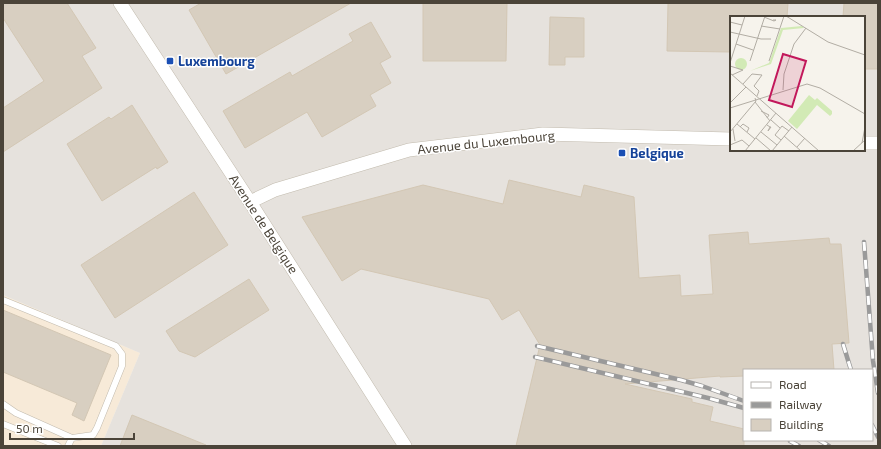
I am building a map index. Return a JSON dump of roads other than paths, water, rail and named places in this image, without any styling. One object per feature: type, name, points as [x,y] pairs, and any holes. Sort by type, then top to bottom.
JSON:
[{"type":"street","name":"Avenue de Belgique","points":[[120,3],[250,202],[405,446]]},
{"type":"street","name":"Avenue du Luxembourg","points":[[250,202],[275,190],[409,150],[543,134],[730,139]]},
{"type":"street","points":[[865,143],[878,143]]},
{"type":"lane","points":[[3,300],[116,346],[122,354],[122,366],[93,435],[72,438],[16,413],[3,404]]},
{"type":"lane","points":[[3,424],[58,446]]},
{"type":"lane","points":[[68,446],[72,438]]},
{"type":"railway","points":[[864,242],[873,361],[878,393]]},
{"type":"railway","points":[[843,344],[851,369]]},
{"type":"railway","points":[[537,346],[681,380],[743,401]]},
{"type":"railway","points":[[535,357],[743,408]]},
{"type":"railway","points":[[873,427],[878,437]]},
{"type":"railway","points":[[790,441],[799,446]]},
{"type":"railway","points":[[821,441],[829,446]]},
{"type":"place","name":"Luxembourg","points":[[170,61]]},
{"type":"place","name":"Belgique","points":[[622,153]]}]
